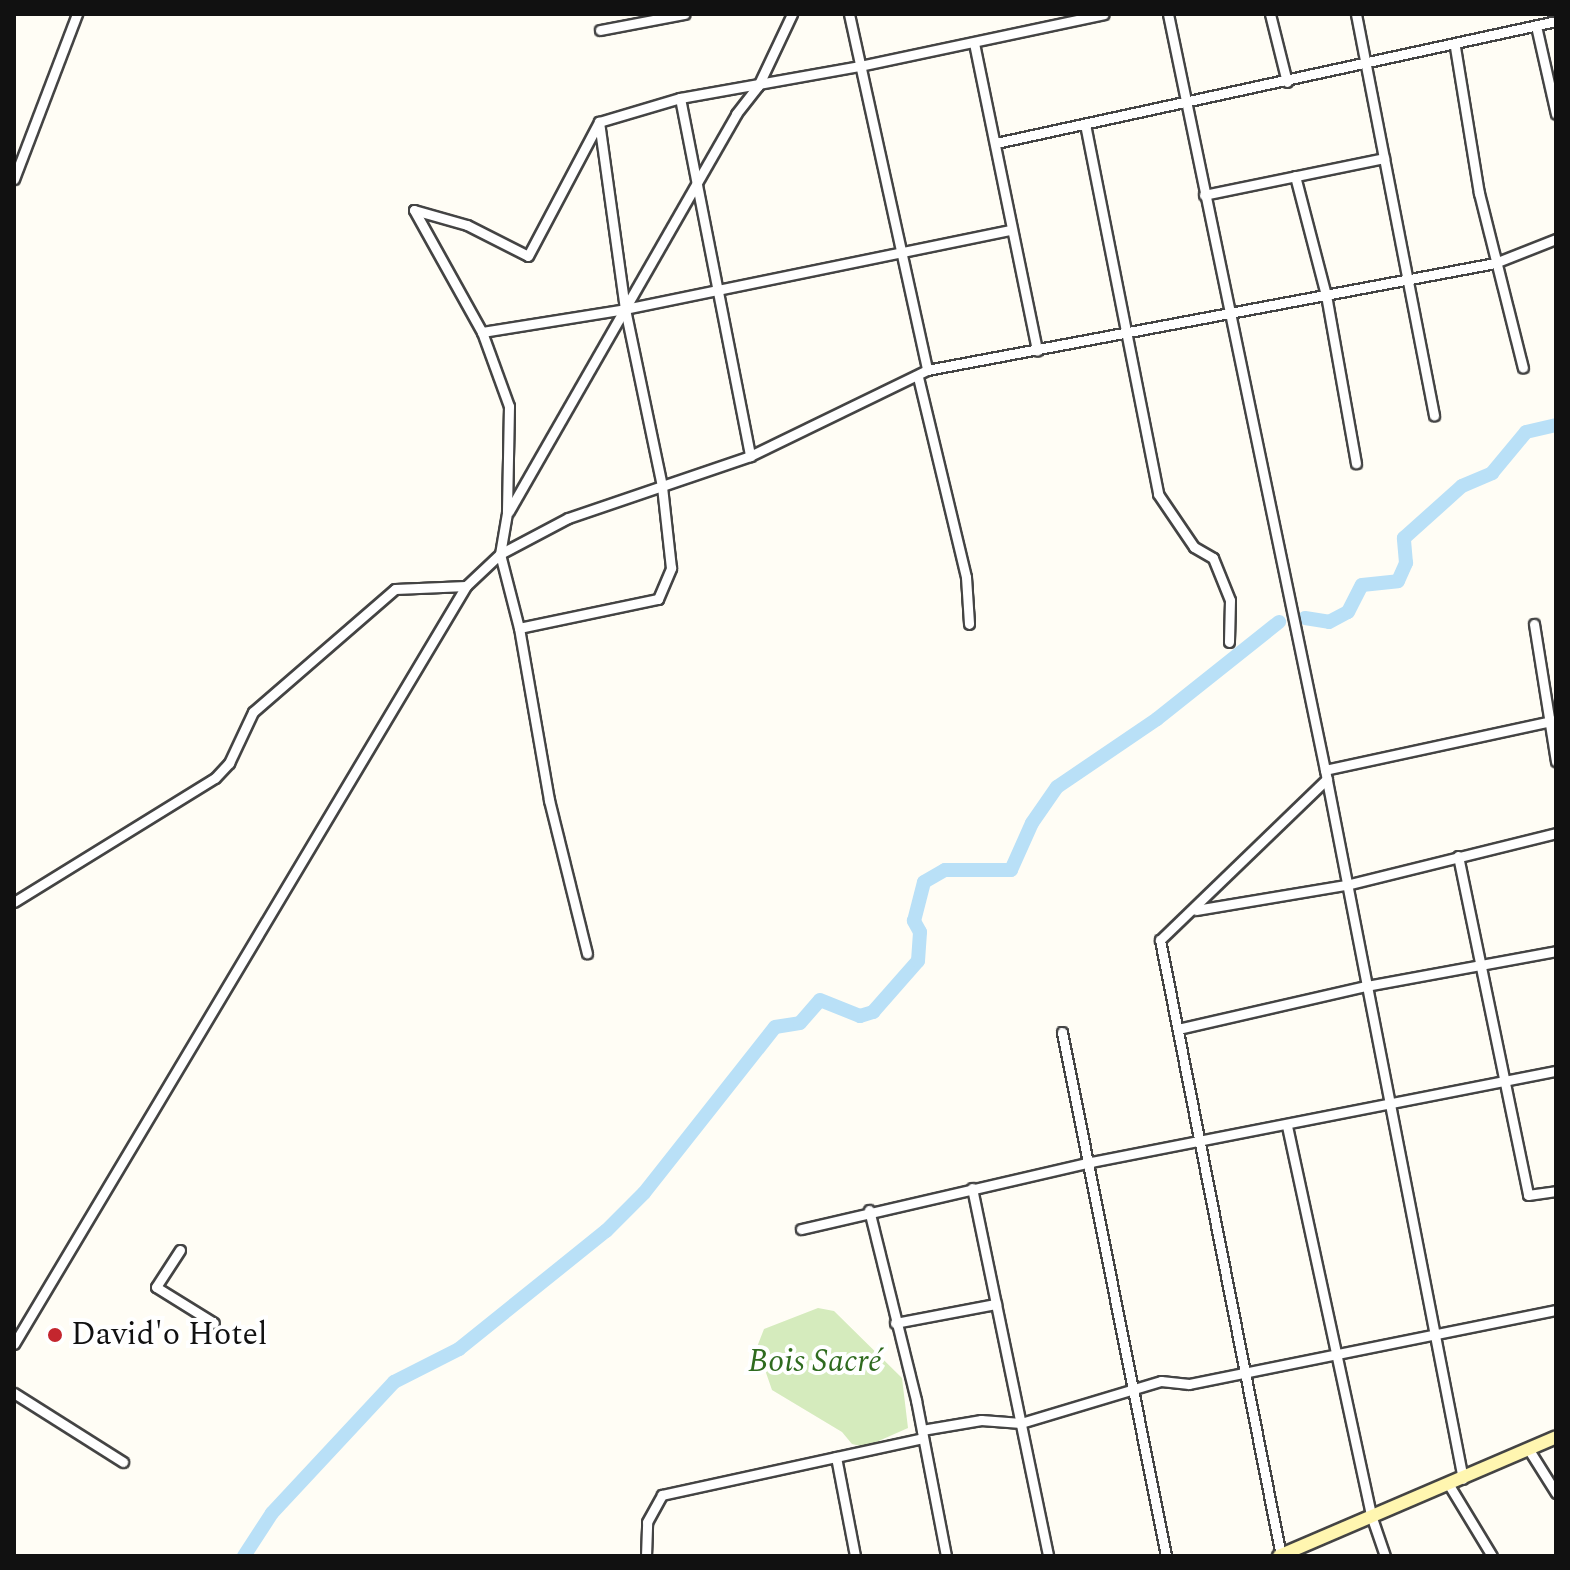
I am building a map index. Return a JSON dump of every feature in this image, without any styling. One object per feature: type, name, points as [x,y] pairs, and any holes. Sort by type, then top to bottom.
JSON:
[{"type":"main road","points":[[1280,1556],[1556,1437]]},
{"type":"street","points":[[14,179],[77,14]]},
{"type":"street","points":[[600,30],[685,14]]},
{"type":"street","points":[[507,513],[696,185],[758,86],[792,14]]},
{"type":"street","points":[[849,14],[898,251],[927,370]]},
{"type":"street","points":[[587,953],[549,800],[519,628],[500,554],[507,513],[509,406],[482,332],[414,210],[467,225],[528,256],[599,122],[680,98],[860,66],[1104,14]]},
{"type":"street","points":[[1168,14],[1183,103],[1326,775],[1387,1102],[1463,1479]]},
{"type":"street","points":[[1270,14],[1287,82]]},
{"type":"street","points":[[1356,14],[1410,279],[1434,416]]},
{"type":"street","points":[[996,143],[1455,47],[1556,21]]},
{"type":"street","points":[[1536,26],[1556,114]]},
{"type":"street","points":[[974,43],[1037,351]]},
{"type":"street","points":[[1455,47],[1495,263],[1523,368]]},
{"type":"street","points":[[680,98],[720,288],[750,456]]},
{"type":"street","points":[[519,628],[658,599],[672,551],[662,486],[625,309],[599,122]]},
{"type":"street","points":[[1085,124],[1158,494],[1194,547],[1213,558],[1230,600],[1229,642]]},
{"type":"street","points":[[1204,195],[1384,158]]},
{"type":"street","points":[[1295,176],[1326,295],[1356,463]]},
{"type":"street","points":[[482,332],[625,309],[1011,230]]},
{"type":"street","points":[[14,1344],[466,586],[500,554],[568,518],[750,456],[927,370],[1129,335],[1228,312],[1495,263],[1556,239]]},
{"type":"street","points":[[918,377],[966,577],[969,624]]},
{"type":"street","points":[[14,902],[215,778],[229,763],[253,712],[395,589],[466,586]]},
{"type":"street","points":[[1534,624],[1556,761]]},
{"type":"street","points":[[1280,1556],[1202,1142],[1160,940],[1195,911],[1326,775],[1552,721]]},
{"type":"street","points":[[1195,911],[1346,885],[1556,833]]},
{"type":"street","points":[[1458,856],[1528,1195],[1555,1193]]},
{"type":"street","points":[[1178,1029],[1366,986],[1556,951]]},
{"type":"street","points":[[1062,1032],[1091,1162],[1166,1556]]},
{"type":"street","points":[[801,1229],[869,1210],[1091,1162],[1556,1071]]},
{"type":"street","points":[[1287,1126],[1339,1352],[1372,1518],[1385,1556]]},
{"type":"street","points":[[972,1188],[1048,1556]]},
{"type":"street","points":[[869,1210],[922,1434],[946,1556]]},
{"type":"street","points":[[180,1250],[156,1287],[214,1323]]},
{"type":"street","points":[[895,1323],[996,1304]]},
{"type":"street","points":[[646,1556],[644,1533],[662,1495],[836,1457],[981,1420],[1021,1423],[1132,1390],[1244,1372],[1339,1352],[1435,1338],[1556,1310]]},
{"type":"street","points":[[14,1393],[123,1462]]},
{"type":"street","points":[[1529,1450],[1556,1493]]},
{"type":"street","points":[[836,1457],[855,1556]]},
{"type":"street","points":[[1449,1485],[1492,1556]]},
{"type":"green space","name":"Bois Sacré","points":[[818,1308],[834,1311],[902,1378],[908,1428],[865,1447],[852,1444],[842,1432],[772,1390],[757,1347],[764,1329]]},
{"type":"waterway","points":[[1305,618],[1329,622],[1348,612],[1362,585],[1398,581],[1406,563],[1404,538],[1462,486],[1492,473],[1526,432],[1556,425]]},
{"type":"waterway","points":[[244,1556],[272,1513],[394,1382],[459,1349],[606,1231],[644,1193],[775,1027],[800,1023],[820,1000],[860,1016],[873,1012],[918,961],[920,932],[914,921],[924,882],[945,870],[1011,870],[1032,823],[1057,787],[1157,719],[1279,622]]},
{"type":"place","name":"David'o Hotel","points":[[55,1335]]}]
